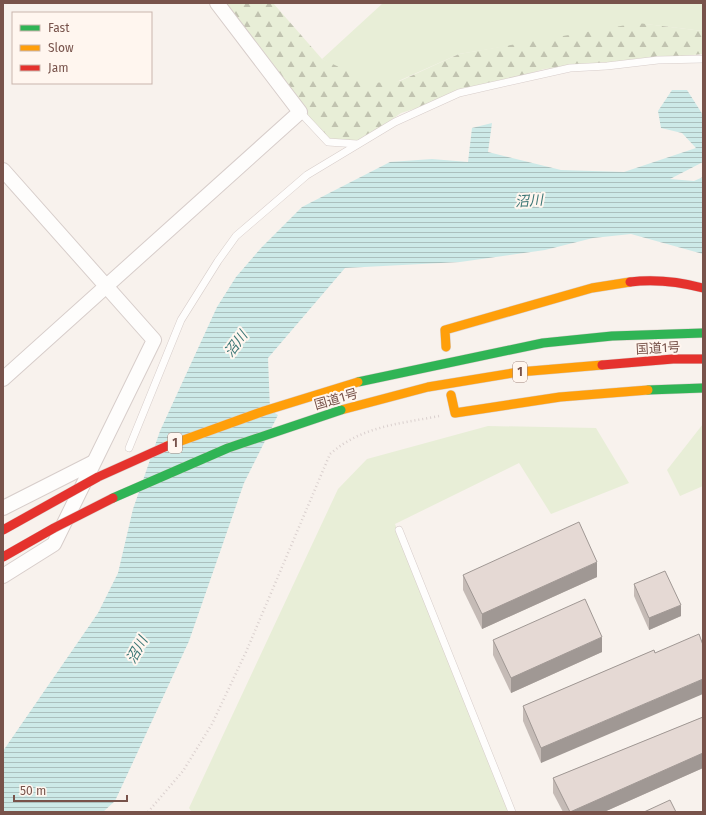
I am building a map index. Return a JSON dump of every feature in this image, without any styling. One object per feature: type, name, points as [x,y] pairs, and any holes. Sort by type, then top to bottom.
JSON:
[{"type":"main road","points":[[446,347],[445,330],[592,288],[646,280],[688,284],[703,288]]},
{"type":"main road","name":"国道1号","points":[[3,530],[112,470],[207,430],[294,400],[358,382],[523,346],[598,337],[674,332],[703,333]]},
{"type":"main road","name":"国道1号","points":[[3,557],[59,524],[121,493],[221,451],[342,410],[428,387],[519,372],[673,359],[703,359]]},
{"type":"main road","points":[[451,395],[455,413],[560,397],[636,390],[703,388]]},
{"type":"street","points":[[3,379],[300,112],[217,3]]},
{"type":"street","points":[[3,170],[154,340],[92,463],[54,544],[3,576]]},
{"type":"street","points":[[3,508],[92,463]]},
{"type":"lane","points":[[129,448],[181,320],[218,260],[236,236],[307,175],[395,122],[460,93],[570,68],[608,66],[658,60],[703,59]]},
{"type":"lane","points":[[300,112],[328,142],[357,144]]},
{"type":"lane","points":[[399,530],[512,812]]},
{"type":"path","points":[[148,812],[183,771],[212,724],[249,644],[330,454],[343,443],[367,431],[455,413]]},
{"type":"green space","points":[[220,3],[273,3],[322,59],[373,83],[400,81],[459,54],[638,23],[703,31],[703,54],[544,69],[401,113],[357,144],[323,137]]},
{"type":"green space","points":[[383,3],[703,3],[703,31],[645,24],[459,54],[376,91],[322,59]]},
{"type":"green space","points":[[703,424],[703,486],[680,496],[667,470]]},
{"type":"green space","points":[[488,426],[596,428],[629,483],[551,514],[519,463],[395,524],[512,812],[192,812],[189,808],[338,489],[367,459]]},
{"type":"water","name":"沼川","points":[[672,90],[687,90],[703,115],[703,162],[670,179],[694,181],[703,177],[703,254],[631,234],[593,238],[545,250],[460,262],[345,268],[268,358],[270,410],[278,415],[244,483],[189,641],[115,801],[103,812],[3,812],[3,751],[98,613],[118,573],[133,509],[160,431],[217,307],[236,277],[261,248],[302,207],[390,162],[432,159],[468,162],[472,128],[492,123],[488,152],[561,170],[624,172],[696,148],[682,133],[661,128],[658,111]]},
{"type":"building","points":[[579,522],[597,562],[482,614],[463,575]]},
{"type":"building","points":[[665,571],[681,605],[649,618],[634,584]]},
{"type":"building","points":[[585,599],[602,637],[511,678],[493,640]]},
{"type":"building","points":[[699,634],[703,645],[703,679],[541,748],[523,706],[654,650],[655,653]]},
{"type":"building","points":[[703,717],[703,753],[570,812],[553,778]]},
{"type":"building","points":[[670,800],[676,812],[644,812]]},
{"type":"traffic: fast","points":[[358,382],[543,343],[612,336],[703,333]]},
{"type":"traffic: fast","points":[[648,390],[703,388]]},
{"type":"traffic: fast","points":[[113,498],[228,448],[341,410]]},
{"type":"traffic: slow","points":[[446,347],[445,330],[592,288],[630,282]]},
{"type":"traffic: slow","points":[[341,410],[428,387],[519,372],[602,365]]},
{"type":"traffic: slow","points":[[167,446],[264,411],[358,382]]},
{"type":"traffic: slow","points":[[451,395],[455,413],[560,397],[648,390]]},
{"type":"traffic: jam","points":[[630,282],[667,282],[703,288]]},
{"type":"traffic: jam","points":[[602,365],[673,359],[703,359]]},
{"type":"traffic: jam","points":[[3,530],[98,477],[167,446]]},
{"type":"traffic: jam","points":[[3,557],[54,528],[113,498]]}]
